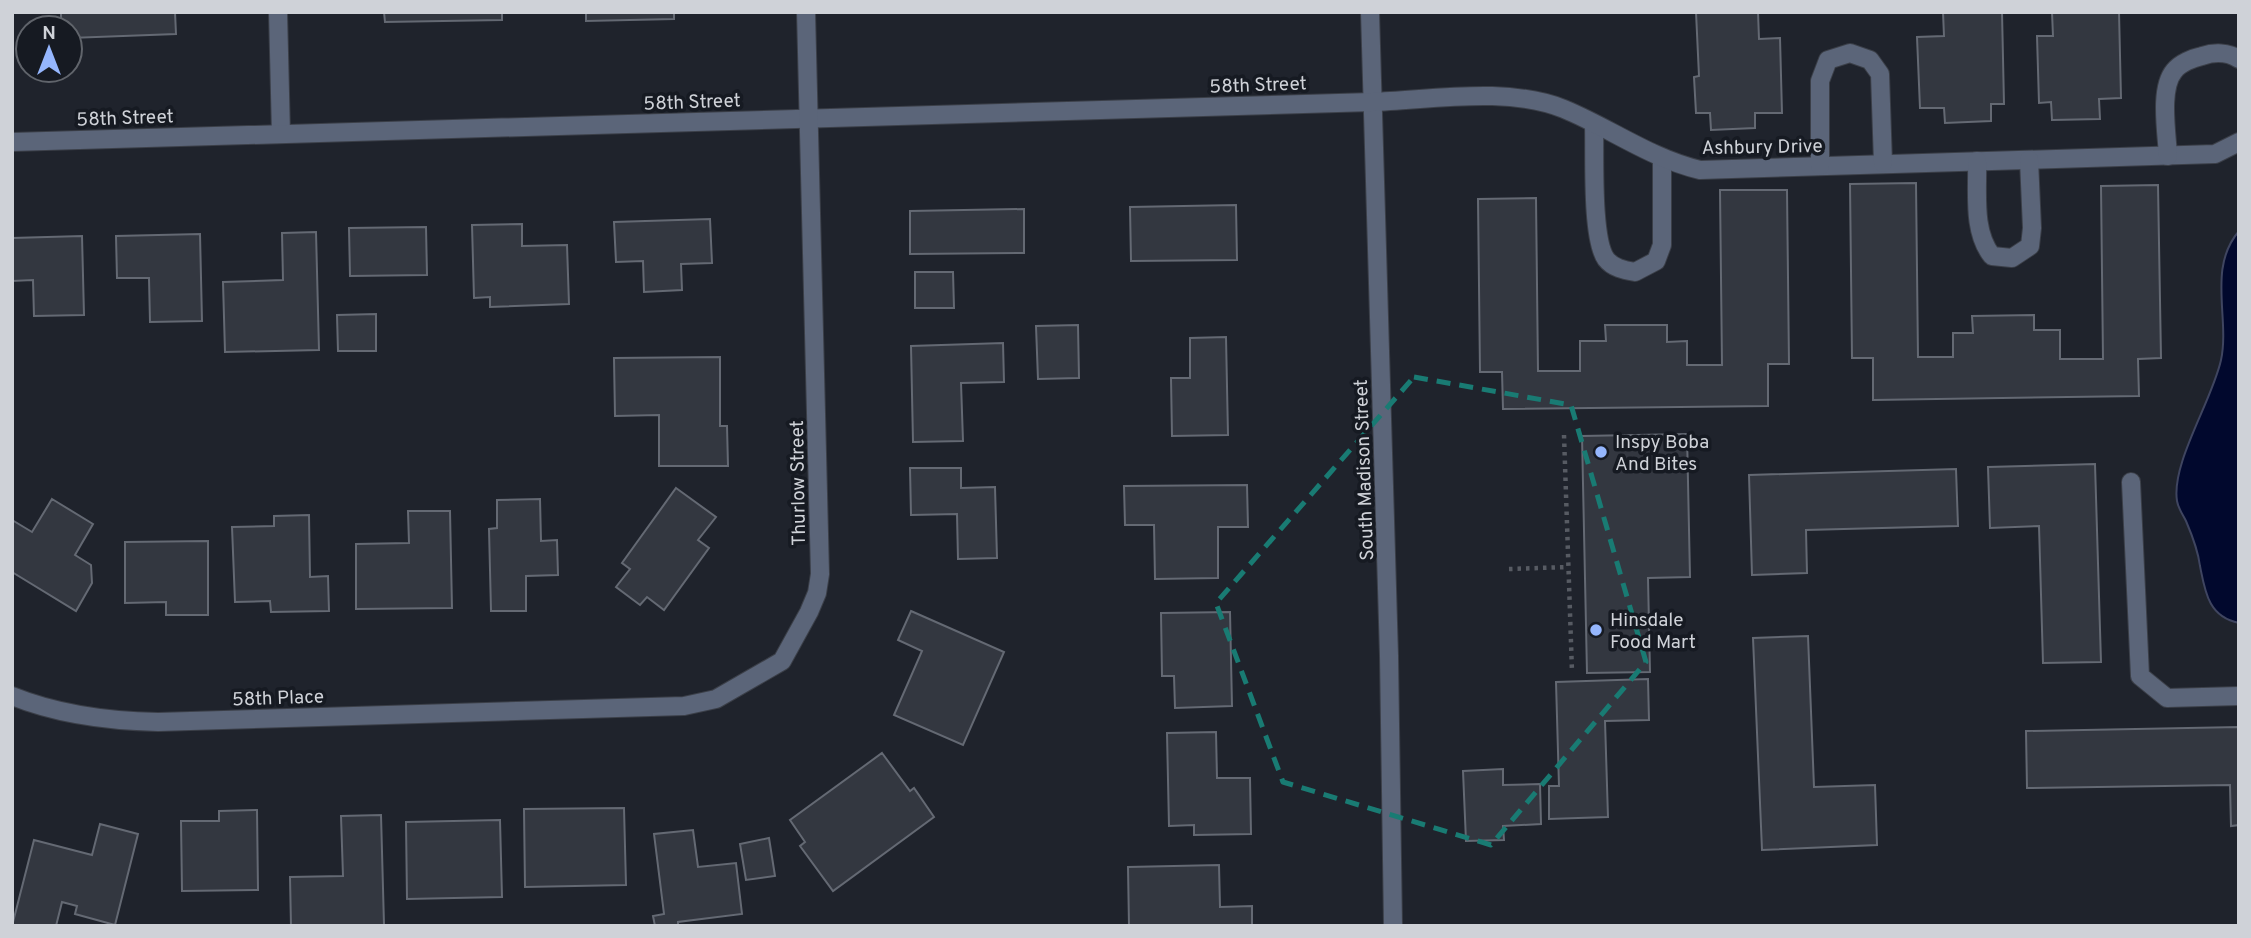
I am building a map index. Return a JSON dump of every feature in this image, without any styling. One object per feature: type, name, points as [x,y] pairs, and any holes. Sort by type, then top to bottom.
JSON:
[{"type":"street","points":[[278,12],[281,134]]},
{"type":"street","name":"Thurlow Street","points":[[509,711],[684,706],[716,699],[782,661],[809,612],[821,574],[806,12]]},
{"type":"street","name":"South Madison Street","points":[[1370,12],[1390,656],[1393,926]]},
{"type":"street","points":[[1820,166],[1820,80],[1828,60],[1850,53],[1870,60],[1880,74],[1883,163]]},
{"type":"street","points":[[2168,156],[2165,96],[2173,71],[2191,59],[2213,53],[2239,59]]},
{"type":"street","name":"Ashbury Drive","points":[[1373,102],[1507,96],[1532,99],[1564,109],[1662,159],[1700,170],[2215,154],[2239,142]]},
{"type":"street","name":"58th Street","points":[[12,142],[1373,102]]},
{"type":"street","points":[[1594,125],[1598,230],[1606,258],[1617,268],[1635,272],[1656,261],[1662,245],[1662,159]]},
{"type":"street","points":[[1977,161],[1978,219],[1983,244],[1992,256],[2012,258],[2030,246],[2032,228],[2029,160]]},
{"type":"street","points":[[2131,482],[2140,676],[2167,698],[2239,696]]},
{"type":"street","name":"58th Place","points":[[12,696],[48,708],[121,721],[509,711]]},
{"type":"path","points":[[1564,435],[1572,672]]},
{"type":"path","points":[[1509,569],[1568,567]]},
{"type":"highlighted area","points":[[1414,377],[1571,405],[1646,662],[1491,845],[1283,782],[1216,603]]},
{"type":"water","points":[[2239,231],[2239,623],[2221,615],[2210,602],[2198,554],[2178,504],[2177,486],[2186,450],[2221,360],[2224,261],[2229,245]]},
{"type":"building","points":[[175,12],[176,34],[84,37],[84,14],[61,14]]},
{"type":"building","points":[[384,12],[502,12],[502,20],[385,22]]},
{"type":"building","points":[[586,12],[674,12],[674,19],[586,21]]},
{"type":"building","points":[[1696,12],[1758,12],[1759,39],[1780,38],[1782,113],[1755,113],[1755,128],[1711,130],[1710,113],[1696,113],[1694,77],[1699,76]]},
{"type":"building","points":[[1943,12],[2002,12],[2004,104],[1991,104],[1991,121],[1945,123],[1944,108],[1920,108],[1917,37],[1944,36]]},
{"type":"building","points":[[2052,12],[2119,12],[2121,98],[2099,99],[2100,119],[2052,120],[2051,102],[2039,103],[2037,36],[2053,36]]},
{"type":"building","points":[[1916,183],[1918,357],[1953,357],[1953,333],[1973,333],[1972,316],[2034,315],[2034,330],[2060,330],[2060,359],[2103,359],[2101,186],[2158,185],[2161,358],[2138,359],[2139,396],[1873,400],[1873,358],[1852,358],[1850,184]]},
{"type":"building","points":[[1720,190],[1787,190],[1789,364],[1768,364],[1768,406],[1503,409],[1502,372],[1480,372],[1478,199],[1536,198],[1538,371],[1580,371],[1580,341],[1606,341],[1605,325],[1667,325],[1667,342],[1687,341],[1687,365],[1722,365]]},
{"type":"building","points":[[1236,205],[1237,260],[1131,261],[1130,207]]},
{"type":"building","points":[[1024,209],[1024,253],[910,254],[910,211]]},
{"type":"building","points":[[710,219],[712,263],[681,264],[682,290],[644,292],[643,261],[616,262],[614,222]]},
{"type":"building","points":[[522,224],[522,246],[567,245],[569,304],[490,307],[490,297],[474,298],[472,225]]},
{"type":"building","points":[[426,227],[427,275],[350,276],[349,228]]},
{"type":"building","points":[[316,232],[319,350],[225,352],[223,282],[283,280],[282,233]]},
{"type":"building","points":[[200,234],[202,321],[150,322],[149,278],[117,278],[116,236]]},
{"type":"building","points":[[82,236],[84,315],[34,316],[33,280],[12,281],[12,238]]},
{"type":"building","points":[[915,272],[953,272],[954,308],[915,308]]},
{"type":"building","points":[[376,314],[376,351],[338,351],[337,315]]},
{"type":"building","points":[[1078,325],[1079,378],[1038,379],[1036,326]]},
{"type":"building","points":[[1226,337],[1228,435],[1172,436],[1171,378],[1190,378],[1190,338]]},
{"type":"building","points":[[1003,343],[1004,382],[961,383],[963,441],[913,442],[911,346]]},
{"type":"building","points":[[720,357],[720,426],[727,426],[728,466],[659,466],[659,415],[615,416],[614,358]]},
{"type":"building","points":[[1687,434],[1690,577],[1648,578],[1650,672],[1587,673],[1582,436]]},
{"type":"building","points":[[2095,464],[2101,662],[2043,663],[2039,526],[1990,528],[1988,467]]},
{"type":"building","points":[[910,468],[961,468],[961,488],[995,487],[997,558],[958,559],[957,514],[911,515]]},
{"type":"building","points":[[1956,469],[1958,526],[1806,530],[1807,573],[1752,575],[1749,475]]},
{"type":"building","points":[[1247,485],[1248,527],[1218,527],[1218,578],[1155,579],[1154,525],[1125,525],[1124,486]]},
{"type":"building","points":[[676,488],[716,517],[698,540],[709,548],[664,610],[647,597],[640,605],[616,587],[630,569],[622,563]]},
{"type":"building","points":[[52,499],[93,524],[75,555],[91,565],[92,583],[76,611],[12,572],[12,520],[32,532]]},
{"type":"building","points":[[540,499],[541,541],[557,540],[558,575],[526,576],[526,611],[491,611],[489,529],[497,528],[497,500]]},
{"type":"building","points":[[408,511],[450,511],[452,608],[356,609],[356,544],[409,543]]},
{"type":"building","points":[[309,515],[310,577],[328,576],[329,611],[271,612],[270,601],[235,602],[232,527],[274,526],[274,516]]},
{"type":"building","points":[[208,541],[208,615],[166,615],[166,602],[125,603],[125,542]]},
{"type":"building","points":[[911,611],[1004,652],[963,745],[894,715],[922,651],[898,640]]},
{"type":"building","points":[[1230,612],[1232,706],[1175,708],[1174,676],[1162,676],[1161,613]]},
{"type":"building","points":[[1808,636],[1814,787],[1875,785],[1877,845],[1762,850],[1753,638]]},
{"type":"building","points":[[1648,679],[1649,720],[1605,721],[1608,817],[1549,819],[1549,786],[1559,786],[1556,682]]},
{"type":"building","points":[[2239,727],[2239,825],[2231,826],[2230,785],[2027,788],[2026,731]]},
{"type":"building","points":[[1216,732],[1217,778],[1250,778],[1251,834],[1194,835],[1194,825],[1169,826],[1167,733]]},
{"type":"building","points":[[882,753],[910,791],[914,788],[934,817],[833,891],[800,846],[805,842],[790,820]]},
{"type":"building","points":[[1503,769],[1503,785],[1540,784],[1541,824],[1503,826],[1504,840],[1466,841],[1463,771]]},
{"type":"building","points":[[624,808],[626,885],[525,887],[524,809]]},
{"type":"building","points":[[257,810],[258,890],[182,891],[181,821],[219,821],[219,811]]},
{"type":"building","points":[[381,815],[384,925],[291,926],[290,877],[343,876],[341,816]]},
{"type":"building","points":[[500,820],[502,897],[407,899],[406,822]]},
{"type":"building","points":[[100,824],[138,834],[115,925],[75,914],[77,906],[62,902],[56,926],[12,926],[34,840],[92,855]]},
{"type":"building","points":[[693,830],[698,867],[736,863],[742,914],[678,922],[678,926],[655,926],[653,916],[664,914],[654,834]]},
{"type":"building","points":[[769,838],[775,876],[746,880],[740,844]]},
{"type":"building","points":[[1219,865],[1220,907],[1252,906],[1252,926],[1129,926],[1128,867]]},
{"type":"place","name":"Inspy Boba And Bites","points":[[1601,452]]},
{"type":"place","name":"Hinsdale Food Mart","points":[[1596,630]]}]
